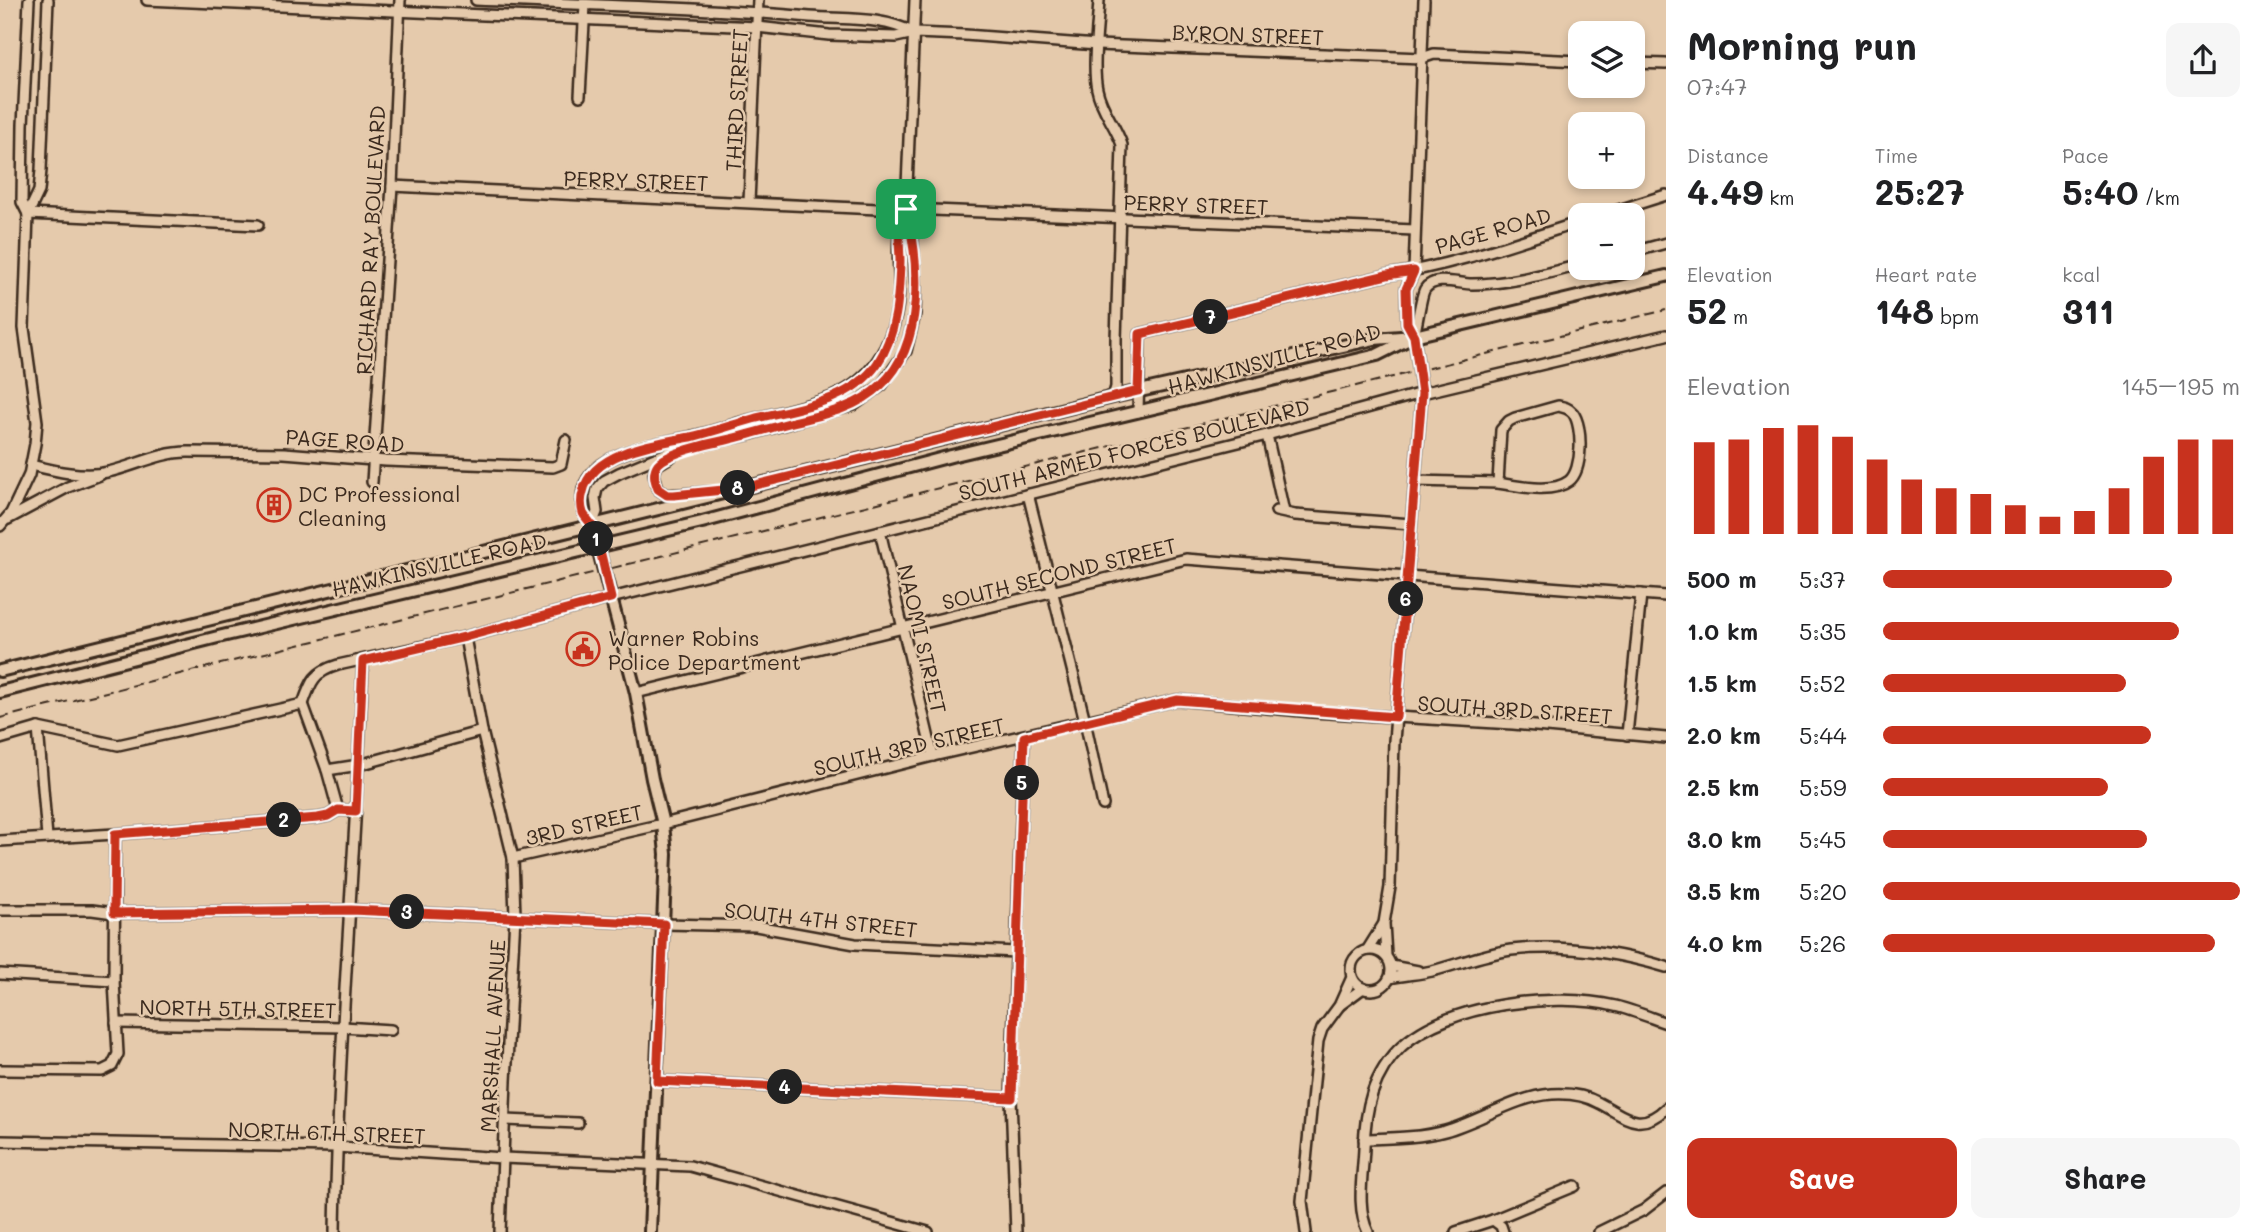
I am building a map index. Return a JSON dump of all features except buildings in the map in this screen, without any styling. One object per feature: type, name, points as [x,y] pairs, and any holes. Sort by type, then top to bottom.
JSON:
[{"type":"main road","name":"HAWKINSVILLE ROAD","points":[[0,671],[1138,391],[1374,339],[1414,336],[1666,275]]},
{"type":"main road","name":"HAWKINSVILLE ROAD","points":[[0,692],[847,485],[951,456],[1377,355],[1414,336]]},
{"type":"main road","points":[[592,525],[636,693],[663,824],[666,854],[650,1232]]},
{"type":"street","points":[[28,214],[22,202],[29,0]]},
{"type":"street","points":[[2,524],[20,495],[31,466],[37,422],[24,327],[28,214],[38,191],[41,170],[48,0]]},
{"type":"street","name":"BYRON STREET","points":[[147,0],[757,27],[856,36],[896,37],[914,33],[1097,45],[1422,58],[1434,54],[1568,60]]},
{"type":"street","name":"RICHARD RAY BOULEVARD","points":[[372,482],[392,186],[400,0]]},
{"type":"street","name":"BYRON STREET","points":[[476,0],[757,12],[867,20],[897,24],[914,33]]},
{"type":"street","name":"THIRD STREET","points":[[749,202],[758,0]]},
{"type":"street","points":[[906,209],[912,229],[915,314],[906,351],[882,385],[854,405],[747,435],[672,452],[604,481],[597,489],[597,512],[592,525],[583,515],[583,490],[590,477],[604,464],[641,447],[812,404],[849,390],[877,365],[886,346],[899,293],[900,230],[906,209],[915,0]]},
{"type":"street","points":[[1099,0],[1097,89],[1106,112],[1118,130],[1122,145],[1116,387],[1113,397]]},
{"type":"street","points":[[1390,978],[1391,966],[1386,956],[1384,923],[1390,887],[1394,741],[1422,393],[1414,336],[1407,323],[1406,289],[1414,271],[1424,0]]},
{"type":"street","points":[[498,16],[499,1]]},
{"type":"street","points":[[580,96],[585,5]]},
{"type":"street","points":[[715,25],[716,11]]},
{"type":"street","points":[[1645,63],[1666,64]]},
{"type":"street","name":"PERRY STREET","points":[[392,186],[878,209]]},
{"type":"street","points":[[1641,203],[1666,195]]},
{"type":"street","name":"PERRY STREET","points":[[933,210],[1415,230]]},
{"type":"street","points":[[28,214],[258,225]]},
{"type":"street","name":"PAGE ROAD","points":[[1138,391],[1140,334],[1387,275],[1414,271],[1568,226]]},
{"type":"street","points":[[1645,249],[1666,243]]},
{"type":"street","points":[[1414,336],[1421,298],[1425,289],[1432,284],[1440,281],[1496,284],[1568,268]]},
{"type":"street","name":"SOUTH ARMED FORCES BOULEVARD","points":[[303,704],[315,677],[323,670],[465,637],[611,598],[1267,435],[1422,393],[1666,335]]},
{"type":"street","points":[[1138,391],[1138,412]]},
{"type":"street","points":[[1415,481],[1546,487],[1562,485],[1571,480],[1578,470],[1580,450],[1576,421],[1569,409],[1558,406],[1508,421],[1501,430],[1498,483]]},
{"type":"street","points":[[1267,435],[1280,511],[1295,515],[1411,524]]},
{"type":"street","name":"PAGE ROAD","points":[[2,524],[56,492],[105,473],[174,452],[284,453],[373,460],[553,467],[561,464],[566,440]]},
{"type":"street","points":[[696,446],[657,465],[654,474],[658,489],[667,495],[674,495],[743,488]]},
{"type":"street","name":"PAGE ROAD","points":[[31,466],[58,471],[105,473]]},
{"type":"street","points":[[1028,494],[1085,721],[1103,805]]},
{"type":"street","name":"NAOMI STREET","points":[[880,531],[933,756]]},
{"type":"street","name":"SOUTH SECOND STREET","points":[[636,693],[1186,559],[1666,596]]},
{"type":"street","points":[[1627,735],[1641,594]]},
{"type":"street","name":"MARSHALL AVENUE","points":[[465,637],[482,731],[513,858],[515,916],[500,1232]]},
{"type":"street","points":[[335,1232],[336,1147],[363,661]]},
{"type":"street","name":"SOUTH 3RD STREET","points":[[663,824],[933,756],[1177,700],[1513,724],[1666,738]]},
{"type":"street","points":[[0,739],[38,728],[118,745],[303,704],[338,810]]},
{"type":"street","points":[[38,728],[47,837]]},
{"type":"street","points":[[327,770],[359,765],[482,731]]},
{"type":"street","points":[[1016,1232],[1012,1098],[1024,737]]},
{"type":"street","points":[[0,841],[318,818],[338,810],[356,811]]},
{"type":"street","name":"3RD STREET","points":[[513,858],[663,824]]},
{"type":"street","points":[[115,834],[116,1023]]},
{"type":"street","name":"SOUTH 4TH STREET","points":[[0,909],[92,910],[114,913],[351,910],[756,926],[855,944],[1016,952]]},
{"type":"street","points":[[1368,949],[1384,923]]},
{"type":"street","points":[[1391,966],[1429,971],[1478,957],[1550,947],[1604,952],[1666,967]]},
{"type":"street","points":[[1306,1232],[1302,1201],[1318,1041],[1322,1029],[1339,1006],[1352,977],[1351,965],[1354,959],[1368,949],[1386,956]]},
{"type":"street","points":[[1352,977],[1369,990],[1381,987],[1390,978],[1420,971]]},
{"type":"street","points":[[0,974],[114,981]]},
{"type":"street","points":[[1339,1006],[1363,988]]},
{"type":"street","points":[[1368,1232],[1362,1211],[1367,1107],[1376,1084],[1402,1047],[1425,1031],[1460,1015],[1520,1002],[1552,1000],[1615,1006],[1666,1023]]},
{"type":"street","name":"NORTH 5TH STREET","points":[[0,1070],[107,1070],[118,1054],[116,1023],[391,1030]]},
{"type":"street","points":[[657,1081],[1012,1098]]},
{"type":"street","points":[[1364,1139],[1396,1138],[1446,1131],[1506,1107],[1549,1094],[1574,1094],[1598,1102],[1623,1118],[1635,1122],[1653,1119],[1666,1108]]},
{"type":"street","points":[[505,1120],[578,1123]]},
{"type":"street","name":"NORTH 6TH STREET","points":[[0,1141],[336,1147],[690,1166],[928,1232]]},
{"type":"street","points":[[1456,1232],[1493,1220],[1575,1186]]},
{"type":"street","points":[[1599,1232],[1644,1210],[1666,1193]]},
{"type":"street","points":[[1493,1220],[1493,1232]]},
{"type":"street","points":[[1493,1220],[1501,1226],[1503,1232]]},
{"type":"railway","points":[[0,718],[1666,310]]},
{"type":"place","name":"DC Professional Cleaning","points":[[274,505]]},
{"type":"place","name":"Warner Robins Police Department","points":[[583,649]]},
{"type":"route","points":[[906,209],[912,229],[915,314],[906,351],[882,385],[854,405],[747,435],[696,446],[665,459],[657,465],[654,474],[658,489],[667,495],[674,495],[743,488],[1138,391],[1140,334],[1387,275],[1414,271],[1406,289],[1407,323],[1414,336],[1422,393],[1396,717],[1177,700],[1024,737],[1012,1098],[657,1081],[664,924],[351,910],[114,913],[115,834],[318,818],[338,810],[356,811],[363,661],[611,598],[592,525],[583,515],[582,500],[583,490],[590,477],[604,464],[631,450],[651,444],[692,436],[812,404],[849,390],[864,378],[877,365],[896,312],[900,230],[906,209]]}]
